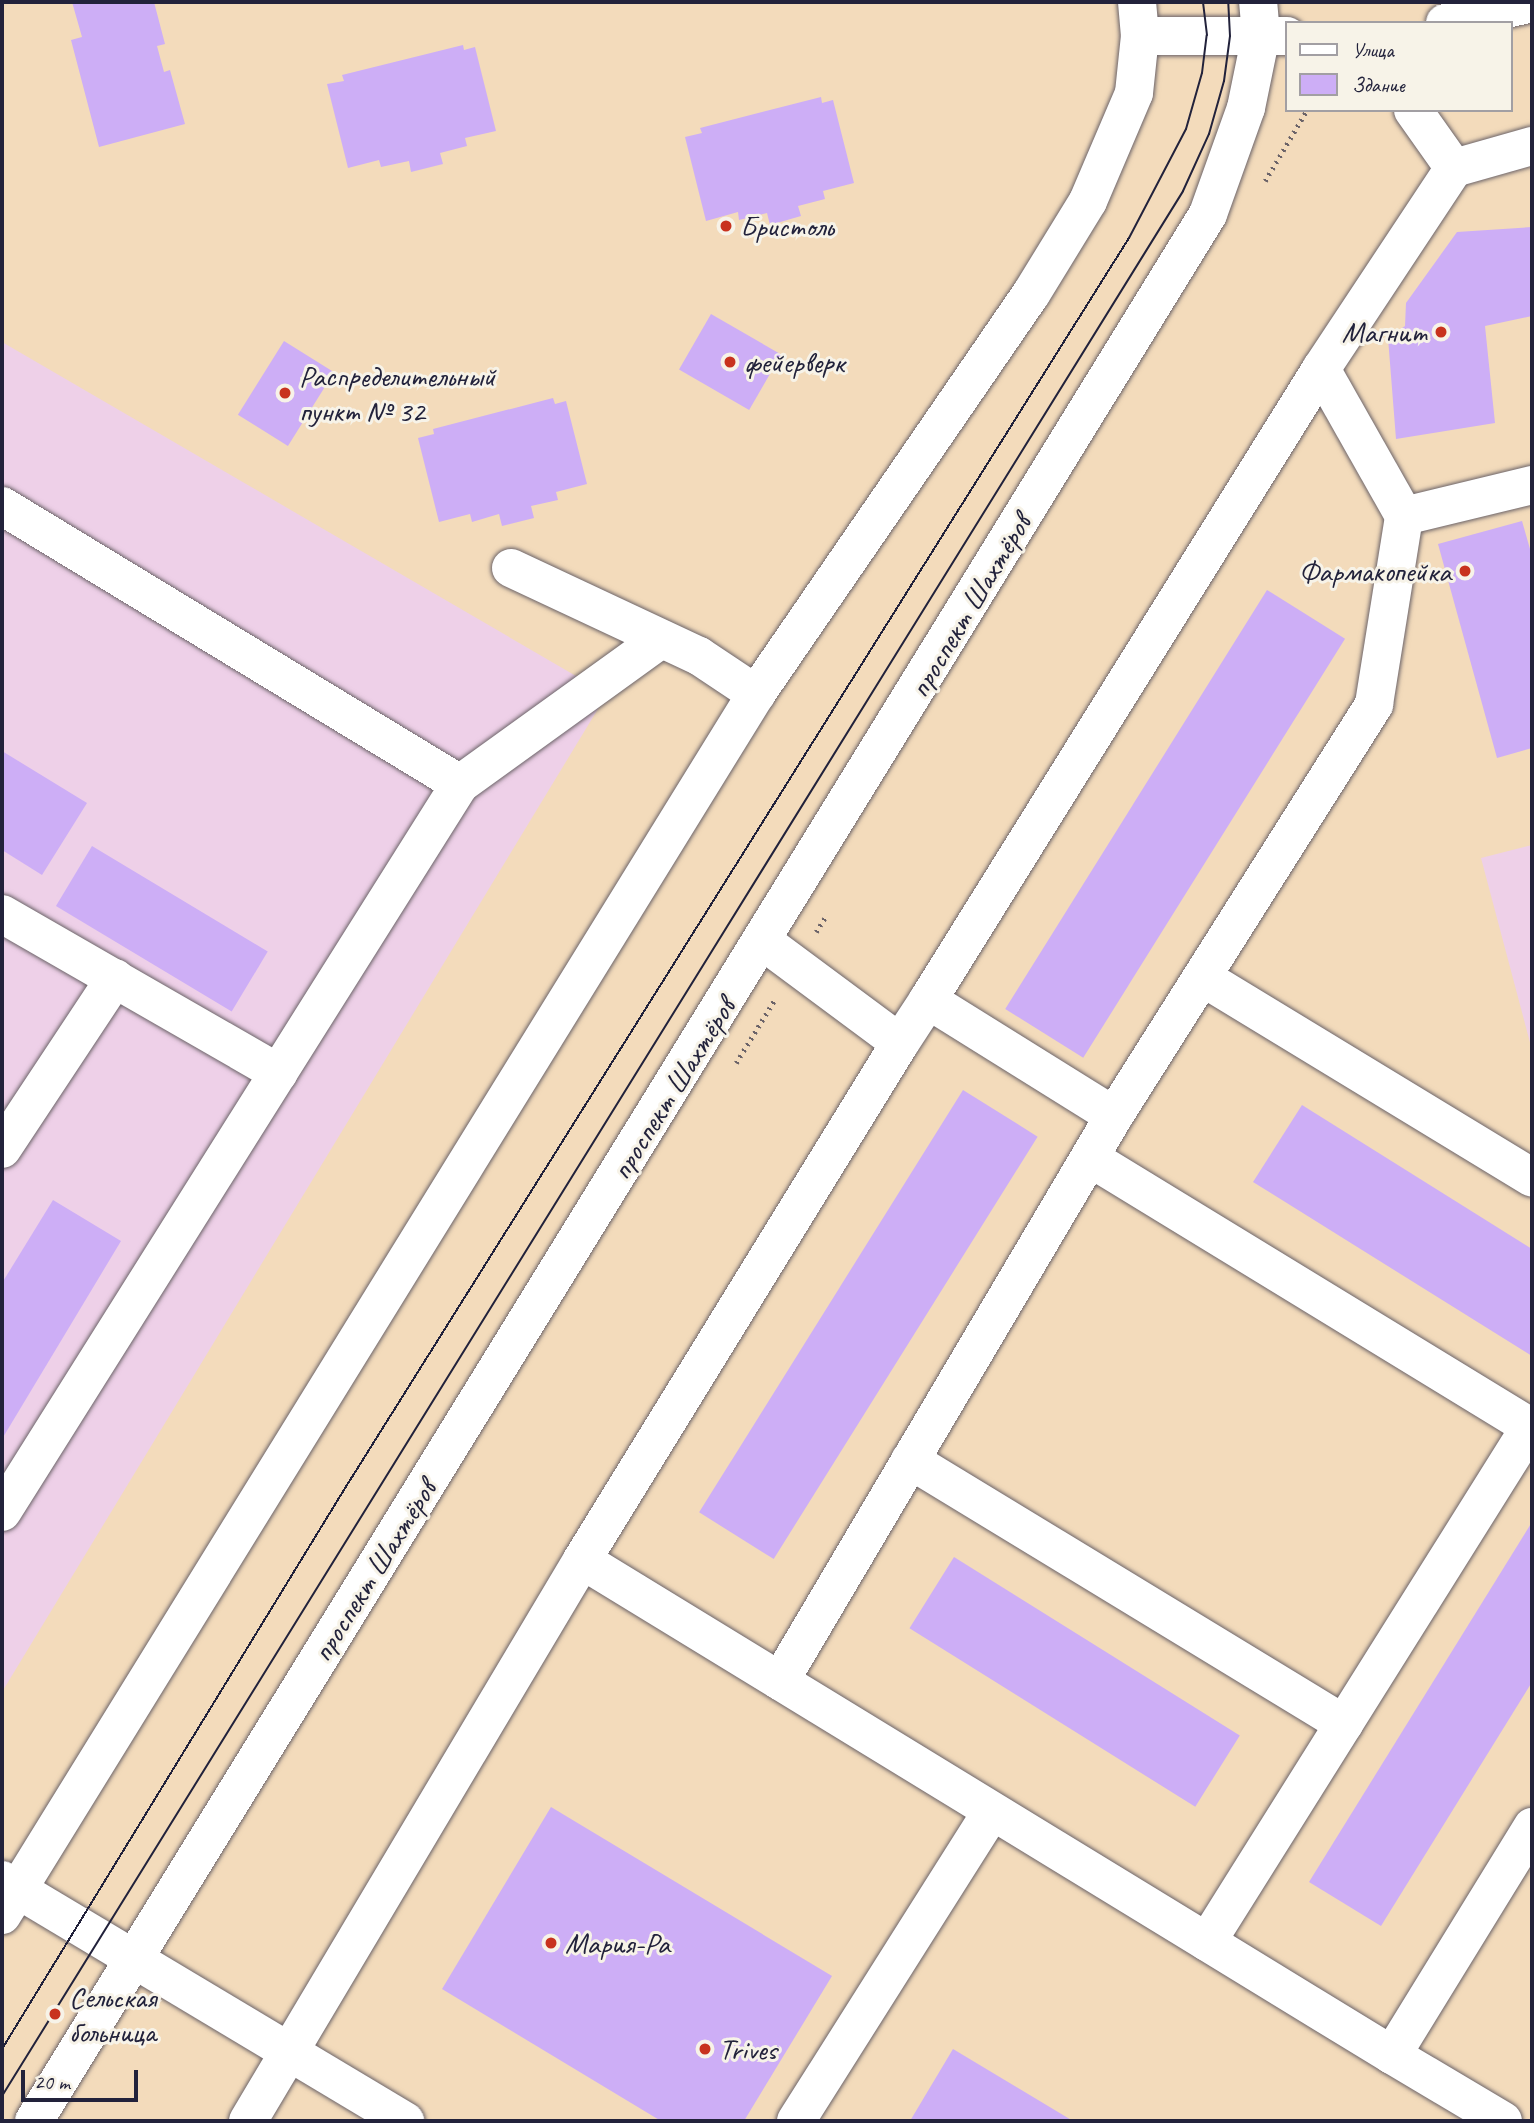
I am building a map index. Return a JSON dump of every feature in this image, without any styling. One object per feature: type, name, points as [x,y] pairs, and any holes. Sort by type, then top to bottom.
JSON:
[{"type":"main road","points":[[1454,21],[1532,3]]},
{"type":"main road","points":[[405,2121],[133,1958],[7,1895],[757,694],[1031,293],[1088,201],[1134,93],[1139,19],[1269,24]]},
{"type":"main road","name":"проспект Шахтёров","points":[[34,2121],[764,942],[1208,214],[1246,108],[1269,24]]},
{"type":"main road","points":[[1414,112],[1454,168]]},
{"type":"main road","points":[[248,2121],[292,2052],[582,1560],[900,1043],[1321,369],[1454,168],[1532,146]]},
{"type":"main road","points":[[780,1681],[1114,1116],[1374,704],[1404,516],[1321,369]]},
{"type":"main road","points":[[1404,516],[1532,485]]},
{"type":"main road","points":[[2,506],[460,784]]},
{"type":"main road","points":[[511,568],[699,656],[757,694]]},
{"type":"main road","points":[[2,1512],[460,784],[661,639]]},
{"type":"main road","points":[[2,914],[279,1073]]},
{"type":"main road","points":[[764,942],[900,1043]]},
{"type":"main road","points":[[1202,977],[1532,1178]]},
{"type":"main road","points":[[2,1149],[115,978]]},
{"type":"main road","points":[[928,1000],[1114,1116]]},
{"type":"main road","points":[[1090,1158],[1531,1428],[1207,1942]]},
{"type":"main road","points":[[910,1460],[1344,1724]]},
{"type":"main road","points":[[582,1560],[991,1812],[1503,2121]]},
{"type":"main road","points":[[796,2121],[991,1812]]},
{"type":"main road","points":[[1392,2055],[1531,1832]]},
{"type":"shaded area","points":[[2,342],[607,694],[2,1692]]},
{"type":"shaded area","points":[[1532,845],[1532,1050],[1481,858]]},
{"type":"building","points":[[72,2],[154,2],[165,44],[157,46],[164,72],[170,70],[185,124],[99,147],[71,40],[82,37]]},
{"type":"building","points":[[463,45],[464,50],[475,47],[496,131],[465,138],[467,146],[440,153],[443,164],[411,172],[409,161],[381,167],[379,160],[348,168],[327,84],[344,81],[342,75]]},
{"type":"building","points":[[821,97],[822,103],[833,100],[854,183],[823,191],[825,199],[798,206],[801,216],[770,225],[767,213],[739,220],[738,212],[706,221],[685,137],[702,133],[700,128]]},
{"type":"building","name":"Магнит","points":[[1532,227],[1532,316],[1485,326],[1495,423],[1396,439],[1388,338],[1405,326],[1406,303],[1457,232]]},
{"type":"building","name":"фейерверк","points":[[711,314],[781,354],[749,410],[679,369]]},
{"type":"building","name":"Распределительный пункт № 32","points":[[284,341],[334,372],[288,446],[238,415]]},
{"type":"building","points":[[553,398],[555,404],[566,401],[587,484],[556,492],[558,500],[531,506],[534,518],[502,526],[499,514],[472,522],[470,514],[439,522],[418,438],[434,434],[433,429]]},
{"type":"building","points":[[1522,521],[1532,556],[1532,748],[1497,758],[1438,544]]},
{"type":"building","points":[[1267,590],[1345,639],[1083,1058],[1005,1009]]},
{"type":"building","points":[[2,751],[87,803],[42,875],[2,850]]},
{"type":"building","points":[[92,846],[268,952],[232,1012],[56,906]]},
{"type":"building","points":[[963,1090],[1038,1137],[774,1559],[699,1512]]},
{"type":"building","points":[[1302,1105],[1532,1249],[1532,1356],[1253,1182]]},
{"type":"building","points":[[53,1200],[121,1241],[2,1439],[2,1283]]},
{"type":"building","points":[[1532,1522],[1532,1682],[1381,1926],[1309,1882]]},
{"type":"building","points":[[954,1557],[1240,1736],[1195,1807],[909,1628]]},
{"type":"building","points":[[551,1807],[832,1976],[744,2121],[661,2121],[442,1989]]},
{"type":"building","points":[[953,2049],[1073,2121],[910,2121]]},
{"type":"tram line","points":[[2,2049],[347,1485],[1129,238],[1186,129],[1202,73],[1207,35],[1203,2]]},
{"type":"tram line","points":[[2,2096],[1183,191],[1209,134],[1224,81],[1230,36],[1228,2]]},
{"type":"place","name":"Бристоль","points":[[726,226]]},
{"type":"place","name":"Магнит","points":[[1441,332]]},
{"type":"place","name":"фейерверк","points":[[730,362]]},
{"type":"place","name":"Распределительный пункт № 32","points":[[285,393]]},
{"type":"place","name":"Фармакопейка","points":[[1465,571]]},
{"type":"place","name":"Мария-Ра","points":[[551,1943]]},
{"type":"place","name":"Сельская больница","points":[[55,2014]]},
{"type":"place","name":"Trives","points":[[705,2049]]}]
